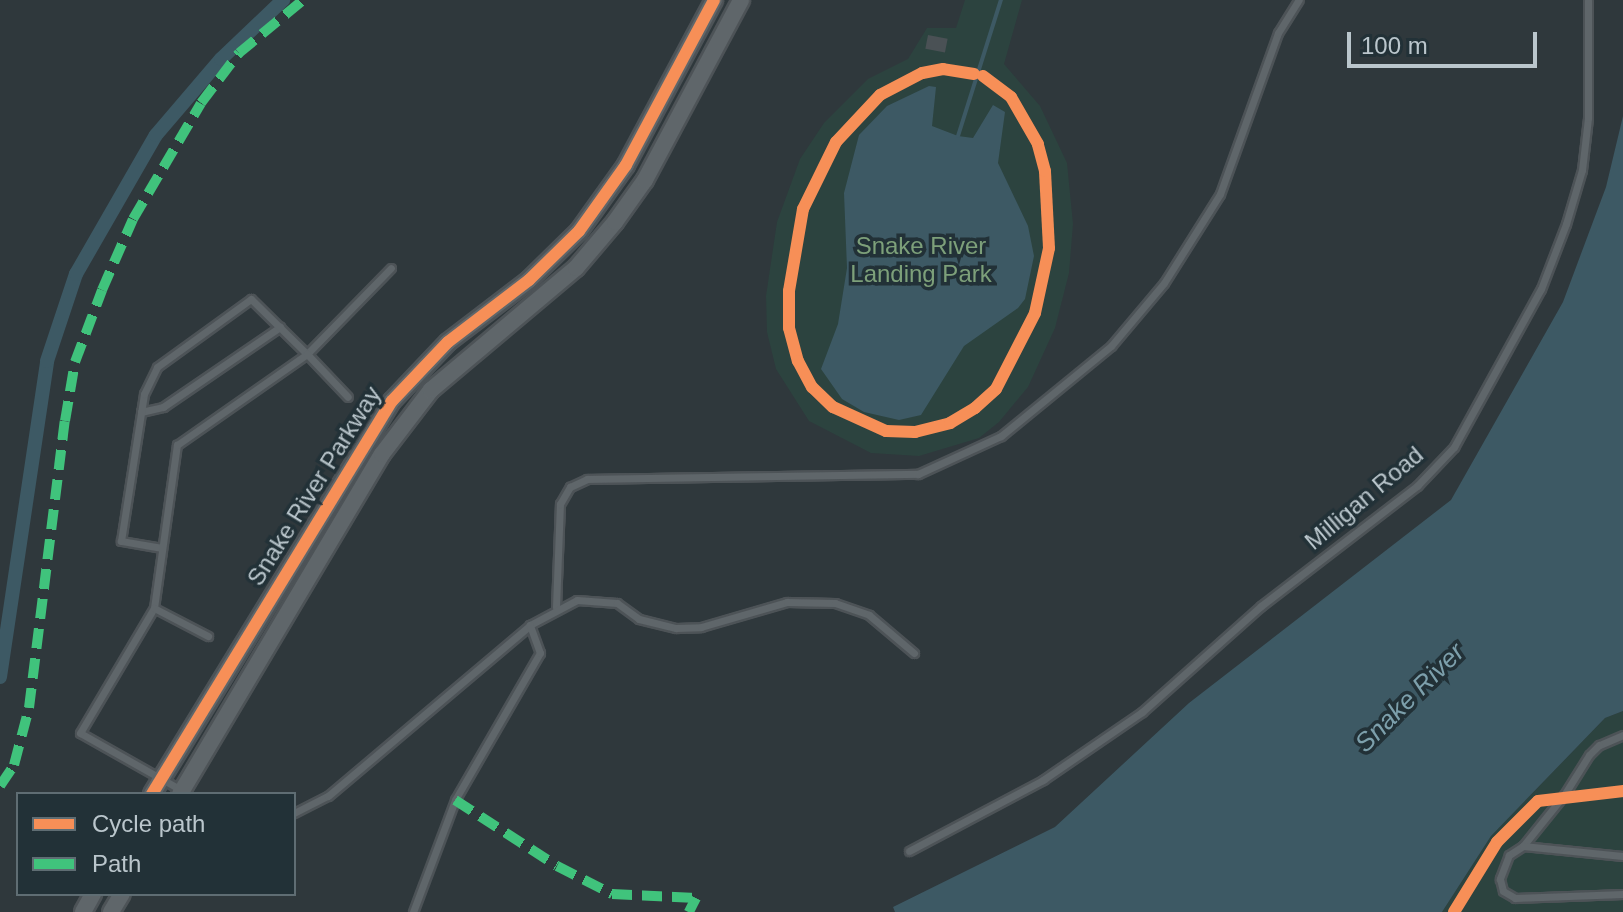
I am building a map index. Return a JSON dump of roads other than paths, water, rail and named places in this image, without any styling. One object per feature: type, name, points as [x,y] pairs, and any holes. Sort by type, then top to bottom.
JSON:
[{"type":"street","name":"Snake River Parkway","points":[[156,787],[392,401],[448,342],[529,280],[579,231],[626,165],[714,0]]},
{"type":"street","name":"Snake River Parkway","points":[[185,792],[382,454],[440,381],[566,277],[615,222],[645,180],[741,0]]},
{"type":"lane","points":[[556,607],[560,504],[570,487],[587,479],[918,474],[1001,436],[1111,346],[1164,283],[1220,194],[1278,33],[1299,0]]},
{"type":"lane","name":"Milligan Road","points":[[909,851],[1043,780],[1142,712],[1261,606],[1417,486],[1454,447],[1541,289],[1566,224],[1582,170],[1588,118],[1588,0]]},
{"type":"lane","points":[[179,792],[156,787],[80,733],[154,608],[177,445],[307,354],[391,268]]},
{"type":"lane","points":[[162,548],[121,541],[141,412],[157,367],[251,299],[348,397]]},
{"type":"lane","points":[[141,412],[163,407],[280,327]]},
{"type":"lane","points":[[296,812],[328,796],[530,625],[556,607],[594,598],[617,603],[639,619],[676,628],[701,627],[787,602],[835,603],[869,615],[914,653]]},
{"type":"lane","points":[[154,608],[208,636]]},
{"type":"lane","points":[[413,912],[455,800],[540,653],[530,625]]},
{"type":"lane","points":[[1623,735],[1599,745],[1523,846],[1509,855],[1500,879],[1503,891],[1515,898],[1623,894]]},
{"type":"lane","points":[[1523,846],[1623,856]]},
{"type":"water","points":[[929,86],[936,87],[932,126],[958,136],[973,138],[993,105],[1005,112],[998,163],[1028,226],[1034,256],[1025,299],[1018,308],[964,346],[921,415],[899,420],[864,412],[842,399],[821,369],[838,324],[847,268],[844,193],[859,135],[887,106]]},
{"type":"water","name":"Snake River","points":[[1623,116],[1623,711],[1605,718],[1491,836],[1442,912],[895,912],[893,907],[1055,827],[1189,703],[1451,500],[1563,302],[1606,187]]},
{"type":"waterway","points":[[0,677],[47,361],[76,274],[156,135],[221,59],[283,0]]},
{"type":"waterway","points":[[958,136],[1001,0]]},
{"type":"park label","name":"Snake River Landing Park","points":[[921,260]]}]
